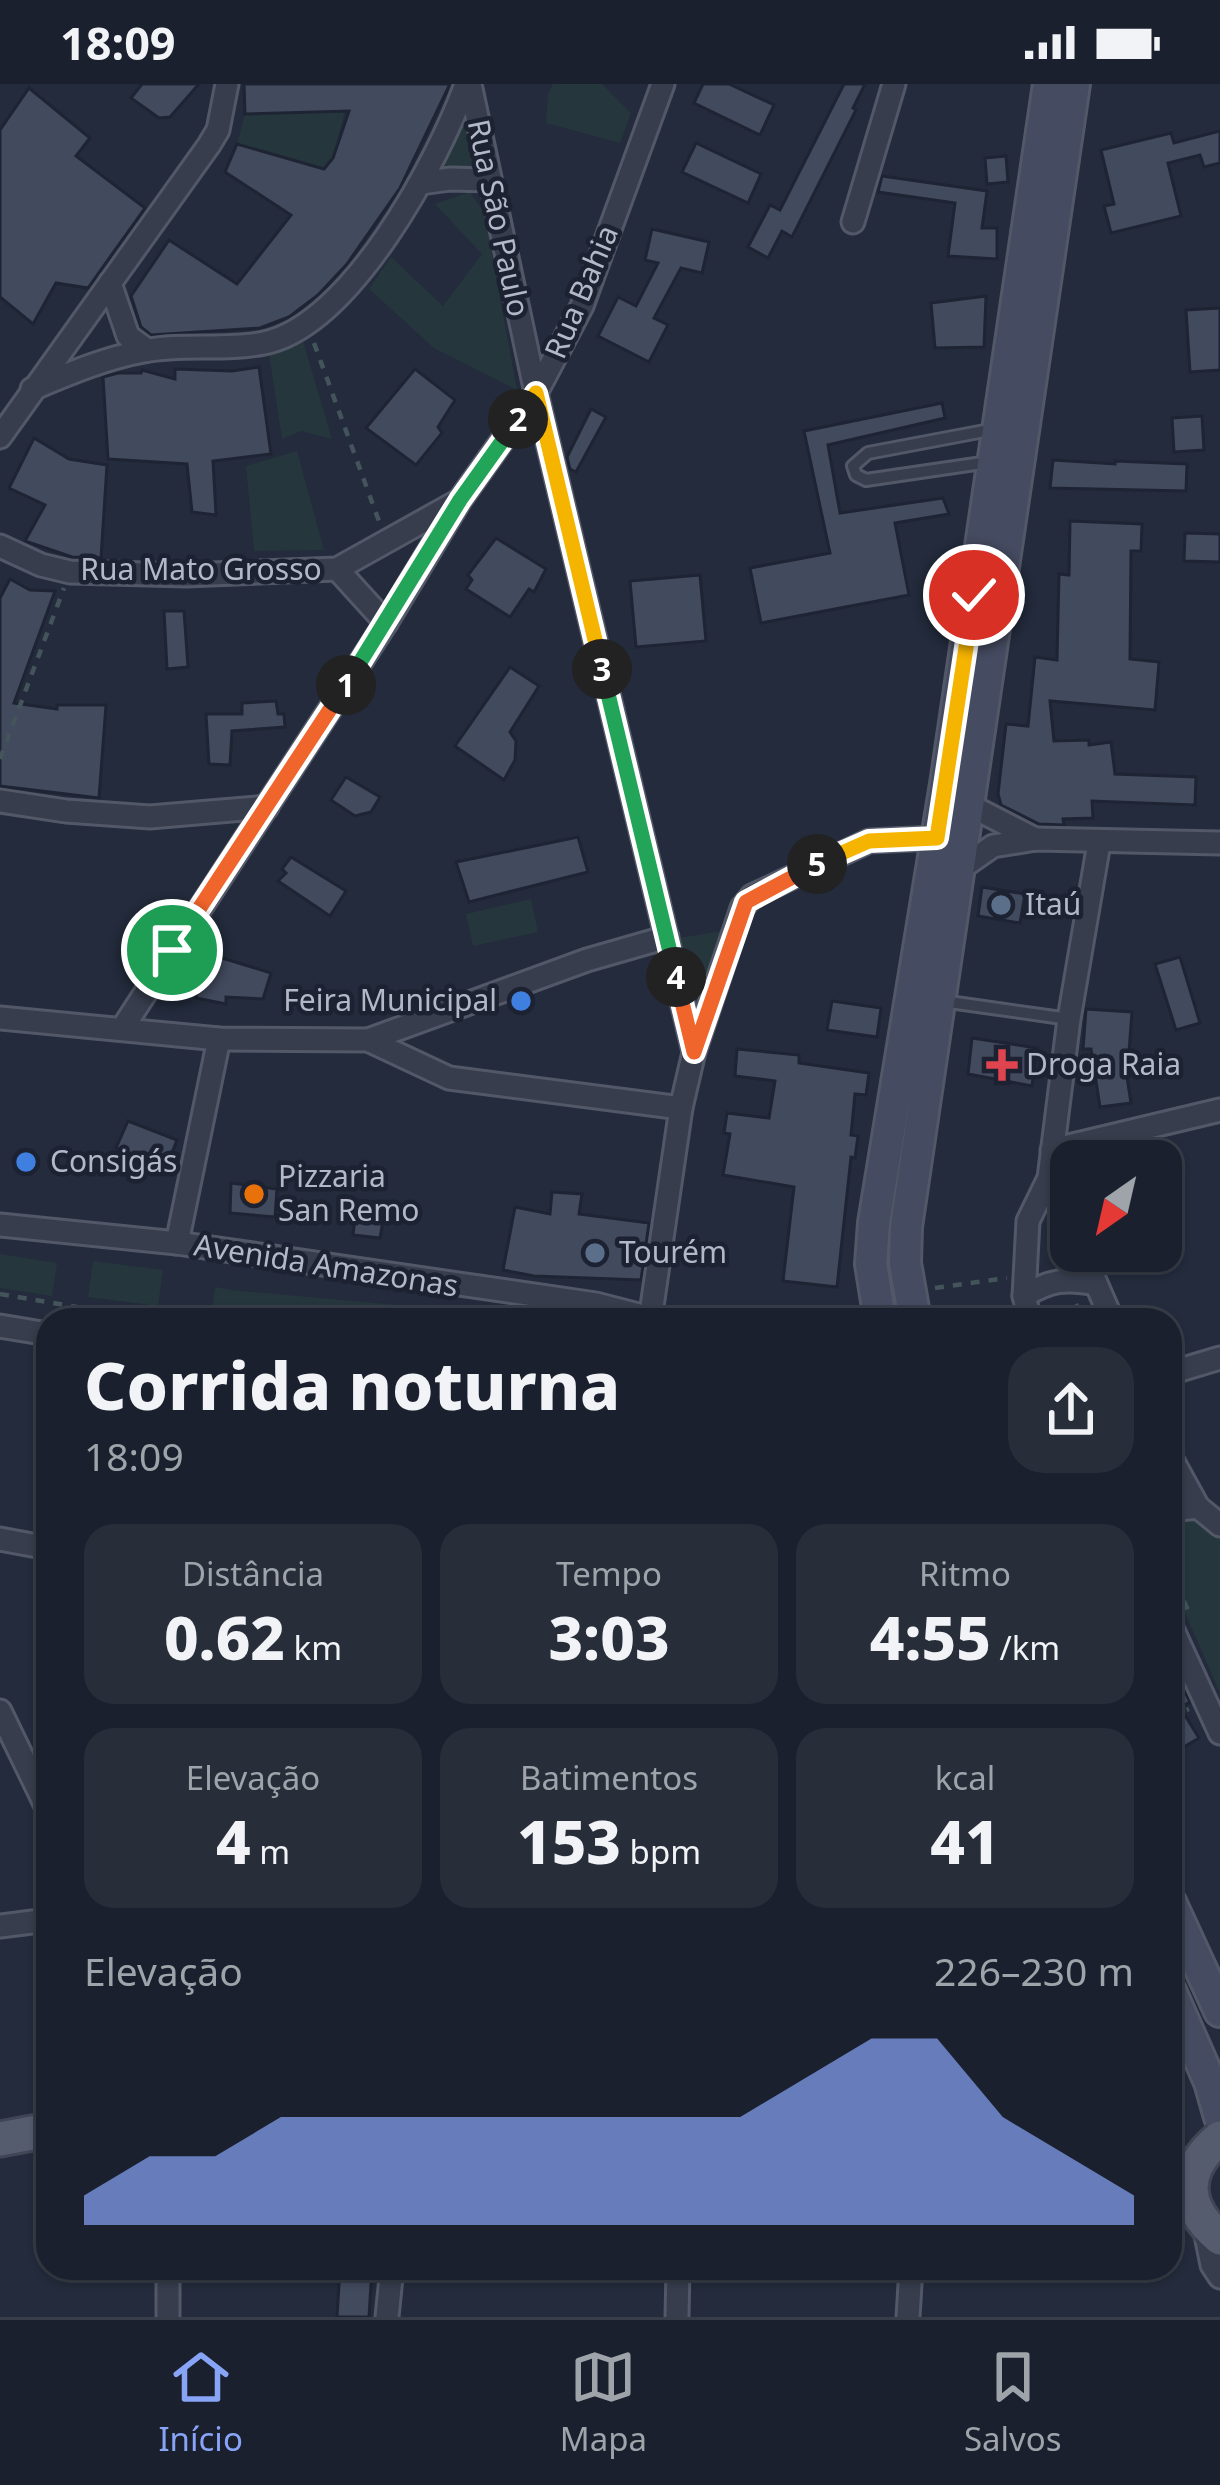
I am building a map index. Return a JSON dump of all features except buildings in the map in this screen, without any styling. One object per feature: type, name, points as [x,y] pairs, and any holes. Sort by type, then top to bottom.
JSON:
[{"type":"main road","points":[[877,1308],[871,1264],[874,1223],[938,914],[957,871],[967,804],[965,730],[993,461],[1049,84]]},
{"type":"main road","points":[[912,1306],[904,1263],[938,1001],[937,838],[965,730],[1074,84]]},
{"type":"main road","points":[[874,1223],[906,1227]]},
{"type":"main road","points":[[1182,1928],[1220,2011]]},
{"type":"main road","points":[[1182,2018],[1220,2117]]},
{"type":"main road","points":[[0,2139],[36,2132]]},
{"type":"main road","points":[[1197,2217],[1194,2168],[1198,2146]]},
{"type":"street","points":[[0,436],[209,145],[218,130],[226,84]]},
{"type":"street","points":[[32,389],[81,368],[147,350],[262,344],[308,326],[350,284],[422,183],[468,84]]},
{"type":"street","name":"Rua São Paulo","points":[[468,84],[536,393],[694,1052]]},
{"type":"street","name":"Rua Bahia","points":[[122,1029],[386,623],[460,500],[536,393],[582,306],[663,84]]},
{"type":"street","points":[[853,221],[894,84]]},
{"type":"street","points":[[422,183],[488,180]]},
{"type":"street","points":[[110,283],[128,336],[147,350]]},
{"type":"street","name":"Rua Mato Grosso","points":[[0,546],[40,565],[70,572],[186,575],[337,569],[460,500]]},
{"type":"street","points":[[337,569],[386,623]]},
{"type":"street","points":[[0,801],[66,812],[150,817],[267,807]]},
{"type":"street","points":[[967,804],[1036,839]]},
{"type":"street","points":[[652,1308],[681,1108],[694,1052],[742,908],[752,896],[869,841],[937,838]]},
{"type":"street","points":[[957,871],[986,849],[1036,839],[1220,843]]},
{"type":"street","points":[[1053,1140],[1099,843]]},
{"type":"street","points":[[0,1018],[219,1040],[368,1040],[523,982],[667,937]]},
{"type":"street","points":[[177,1243],[219,1040]]},
{"type":"street","points":[[368,1040],[448,1078],[681,1108]]},
{"type":"street","points":[[1094,1140],[1220,1110]]},
{"type":"street","points":[[1028,1308],[1024,1285],[1028,1221],[1050,1169]]},
{"type":"street","name":"Avenida Amazonas","points":[[0,1226],[177,1243],[572,1308]]},
{"type":"street","points":[[1091,1272],[1107,1308]]},
{"type":"street","points":[[1024,1285],[1061,1279],[1096,1284]]},
{"type":"street","points":[[0,1326],[36,1332]]},
{"type":"street","points":[[1182,1369],[1220,1358]]},
{"type":"street","points":[[1182,1478],[1198,1507],[1220,1525]]},
{"type":"street","points":[[1182,1509],[1198,1507]]},
{"type":"street","points":[[0,1539],[36,1546]]},
{"type":"street","points":[[1182,1650],[1220,1732]]},
{"type":"street","points":[[0,1711],[36,1785]]},
{"type":"street","points":[[0,1926],[36,1922]]},
{"type":"street","points":[[1197,2217],[1220,2276]]},
{"type":"street","points":[[168,2280],[168,2317]]},
{"type":"street","points":[[387,2317],[391,2280]]},
{"type":"street","points":[[676,2317],[678,2280]]},
{"type":"street","points":[[908,2317],[910,2280]]},
{"type":"lane","points":[[993,461],[866,480],[856,475],[854,466],[868,453],[998,428]]},
{"type":"lane","points":[[938,1001],[1069,1019]]},
{"type":"path","points":[[308,326],[387,543]]},
{"type":"path","points":[[0,759],[70,572]]},
{"type":"path","points":[[912,1306],[1024,1285]]},
{"type":"path","points":[[0,1294],[82,1308]]},
{"type":"shaded area","points":[[553,84],[602,84],[631,113],[620,143],[546,123]]},
{"type":"shaded area","points":[[468,107],[481,173],[436,166]]},
{"type":"shaded area","points":[[345,111],[333,158],[324,169],[237,144],[245,114]]},
{"type":"shaded area","points":[[470,192],[484,212],[517,390],[434,348],[369,289],[391,257],[443,306],[482,254],[435,204]]},
{"type":"shaded area","points":[[302,338],[332,439],[301,431],[282,439],[269,354]]},
{"type":"shaded area","points":[[297,451],[324,550],[254,551],[246,466]]},
{"type":"shaded area","points":[[531,899],[538,932],[473,946],[466,914]]},
{"type":"shaded area","points":[[727,930],[705,1008],[690,1001],[679,938]]},
{"type":"shaded area","points":[[0,1254],[57,1263],[52,1296],[0,1288]]},
{"type":"shaded area","points":[[93,1261],[163,1270],[158,1306],[88,1297]]},
{"type":"shaded area","points":[[215,1287],[429,1308],[212,1308]]},
{"type":"shaded area","points":[[1182,1515],[1192,1515],[1220,1536],[1220,1693],[1182,1606]]},
{"type":"place","name":"Itaú","points":[[1001,905]]},
{"type":"place","name":"Feira Municipal","points":[[521,1001]]},
{"type":"place","name":"Droga Raia","points":[[1002,1065]]},
{"type":"place","name":"Consigás","points":[[26,1162]]},
{"type":"place","name":"Pizzaria San Remo","points":[[254,1194]]},
{"type":"place","name":"Tourém","points":[[595,1253]]},
{"type":"route","points":[[172,950],[386,623],[460,500],[536,393],[694,1052],[742,908],[752,896],[869,841],[937,838],[974,595]]}]
